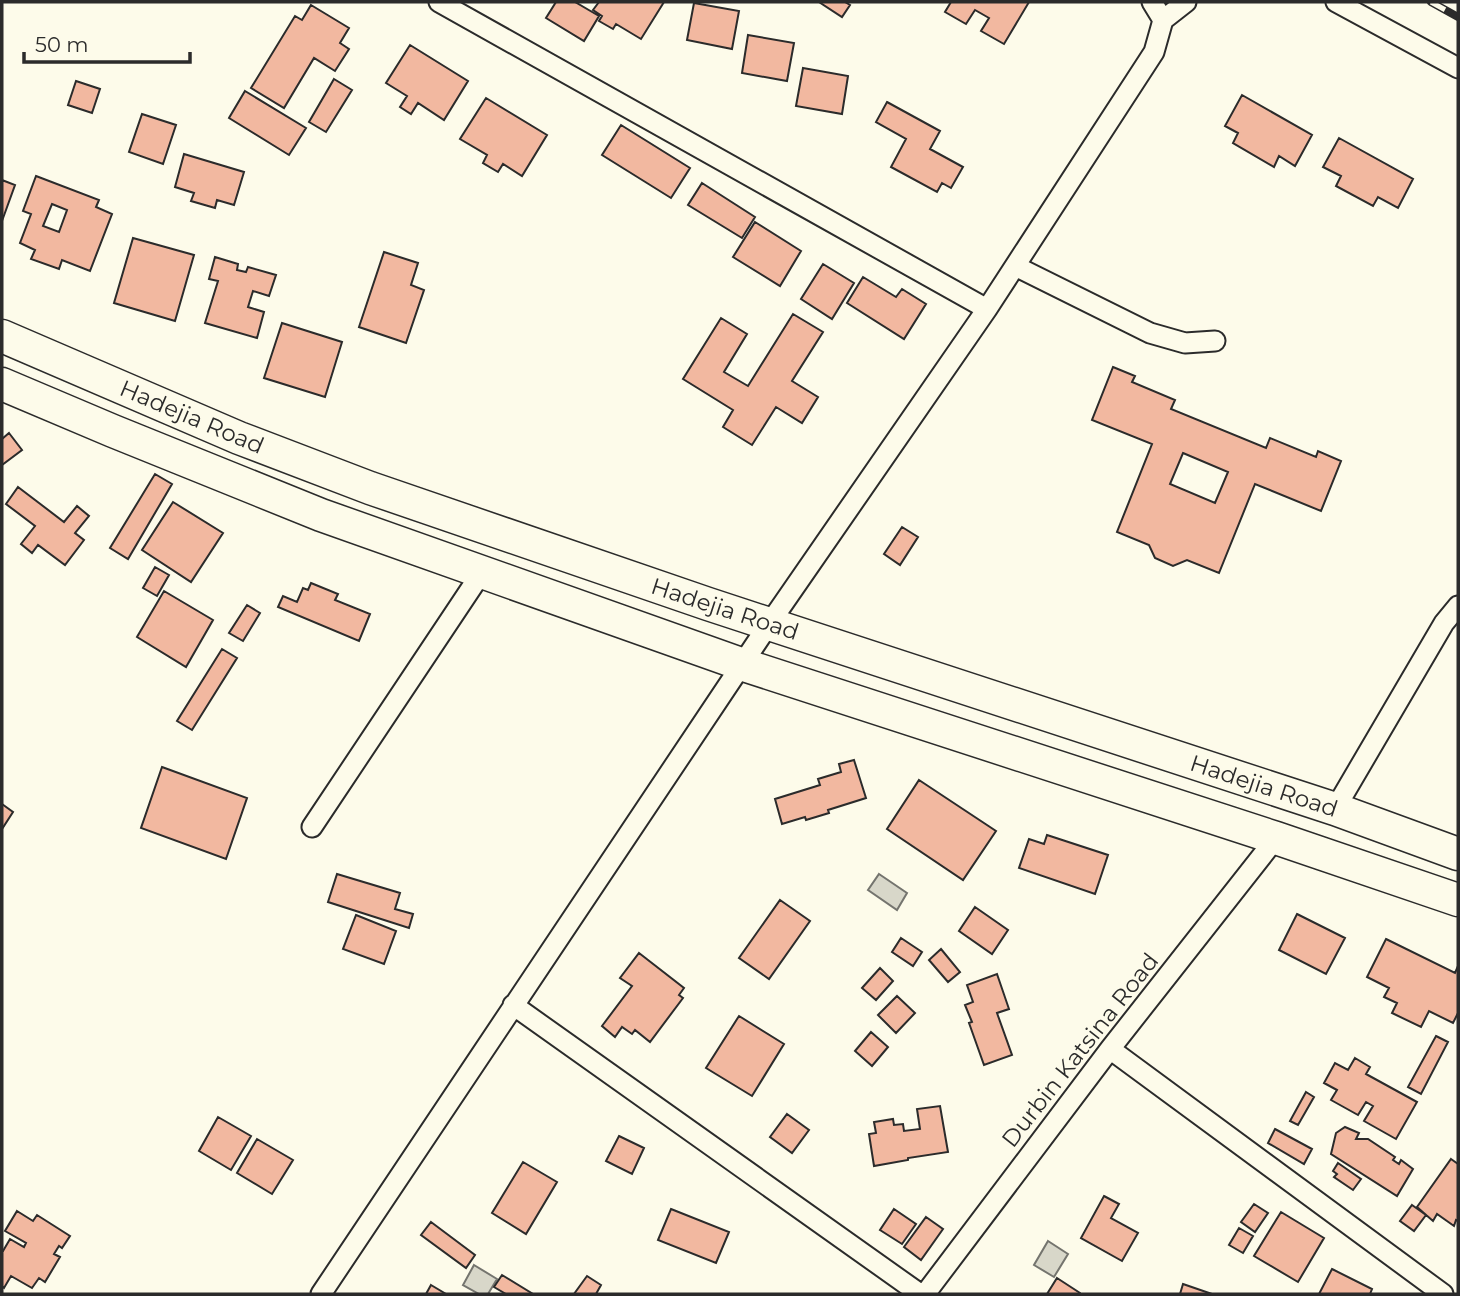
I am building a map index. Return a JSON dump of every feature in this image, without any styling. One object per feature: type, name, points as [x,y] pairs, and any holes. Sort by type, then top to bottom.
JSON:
[{"type":"main road","name":"Hadejia Road","points":[[2,336],[239,438],[370,488],[572,559],[1335,808],[1458,854]]},
{"type":"main road","name":"Hadejia Road","points":[[2,384],[321,515],[741,664],[1458,900]]},
{"type":"street","points":[[439,2],[988,309]]},
{"type":"street","points":[[1152,2],[1163,20]]},
{"type":"street","points":[[321,1294],[741,664],[988,309],[1154,52],[1163,20],[1186,2]]},
{"type":"street","points":[[1336,2],[1458,68]]},
{"type":"street","points":[[1015,266],[1150,333],[1185,343],[1215,341]]},
{"type":"street","points":[[312,827],[482,572]]},
{"type":"street","points":[[1335,808],[1444,623],[1458,606]]},
{"type":"street","name":"Durbin Katsina Road","points":[[922,1294],[1276,838]]},
{"type":"street","points":[[513,1005],[922,1294]]},
{"type":"street","points":[[1110,1049],[1443,1294]]},
{"type":"shaded area","points":[[879,874],[907,893],[897,910],[868,890]]},
{"type":"shaded area","points":[[1048,1241],[1068,1254],[1054,1277],[1034,1265]]},
{"type":"shaded area","points":[[474,1265],[497,1279],[488,1294],[479,1294],[463,1285]]},
{"type":"building","points":[[556,2],[575,2],[599,16],[584,41],[546,18]]},
{"type":"building","points":[[599,2],[664,2],[641,39],[616,24],[613,29],[599,21],[602,16],[593,10]]},
{"type":"building","points":[[819,2],[845,2],[850,5],[842,17]]},
{"type":"building","points":[[951,2],[1029,2],[1004,44],[981,31],[989,18],[975,10],[966,24],[945,12]]},
{"type":"building","points":[[694,3],[739,11],[732,49],[687,40]]},
{"type":"building","points":[[311,5],[349,28],[340,43],[349,49],[335,71],[314,58],[284,108],[251,88],[295,16],[302,20]]},
{"type":"building","points":[[748,35],[794,43],[787,81],[742,73]]},
{"type":"building","points":[[410,45],[468,81],[444,120],[418,103],[411,114],[400,107],[407,96],[386,83]]},
{"type":"building","points":[[803,68],[848,76],[842,114],[796,106]]},
{"type":"building","points":[[334,79],[352,90],[326,132],[309,122]]},
{"type":"building","points":[[76,81],[100,89],[92,113],[68,105]]},
{"type":"building","points":[[245,91],[306,128],[289,155],[229,118]]},
{"type":"building","points":[[1242,95],[1312,135],[1295,166],[1279,156],[1274,167],[1233,143],[1238,133],[1225,126]]},
{"type":"building","points":[[486,98],[547,135],[522,176],[503,164],[498,172],[483,163],[487,155],[460,139]]},
{"type":"building","points":[[887,102],[940,131],[930,149],[963,167],[951,188],[942,183],[937,192],[891,167],[906,139],[876,122]]},
{"type":"building","points":[[142,114],[176,125],[163,164],[129,152]]},
{"type":"building","points":[[621,125],[690,168],[671,198],[602,155]]},
{"type":"building","points":[[1339,138],[1413,179],[1398,208],[1378,197],[1373,206],[1336,186],[1341,176],[1323,167]]},
{"type":"building","points":[[184,154],[244,172],[234,205],[217,200],[215,208],[191,201],[194,193],[175,187]]},
{"type":"building","points":[[36,176],[99,200],[96,207],[112,214],[90,271],[62,260],[59,269],[31,259],[35,250],[20,243],[31,214],[23,211]],"holes":[[[52,204],[67,210],[59,232],[43,226]]]},
{"type":"building","points":[[2,180],[15,185],[2,221]]},
{"type":"building","points":[[702,183],[755,217],[742,238],[688,205]]},
{"type":"building","points":[[755,222],[801,251],[780,286],[733,257]]},
{"type":"building","points":[[133,238],[194,255],[175,321],[114,303]]},
{"type":"building","points":[[384,252],[418,263],[411,285],[424,290],[406,343],[359,327]]},
{"type":"building","points":[[215,257],[238,264],[237,270],[246,272],[248,267],[276,275],[269,296],[253,291],[248,307],[264,312],[257,338],[205,323],[218,281],[209,279]]},
{"type":"building","points":[[823,264],[854,283],[832,319],[801,299]]},
{"type":"building","points":[[863,277],[896,297],[902,289],[926,304],[904,339],[847,303]]},
{"type":"building","points":[[793,314],[823,332],[792,381],[818,397],[802,423],[776,407],[752,445],[723,427],[733,410],[683,379],[721,318],[747,334],[724,372],[748,386]]},
{"type":"building","points":[[282,323],[342,342],[325,397],[264,378]]},
{"type":"building","points":[[1113,367],[1135,376],[1132,382],[1175,400],[1171,409],[1266,448],[1270,438],[1316,457],[1318,451],[1341,461],[1321,511],[1255,484],[1219,573],[1187,560],[1173,566],[1155,558],[1149,545],[1117,532],[1152,444],[1092,420]],"holes":[[[1183,453],[1228,472],[1215,503],[1170,484]]]},
{"type":"building","points":[[9,433],[22,450],[2,465],[2,439]]},
{"type":"building","points":[[155,474],[172,484],[128,559],[110,548]]},
{"type":"building","points":[[18,487],[64,522],[77,506],[89,516],[75,533],[84,540],[65,565],[38,545],[32,553],[21,544],[35,526],[6,504]]},
{"type":"building","points":[[173,502],[223,533],[191,582],[142,550]]},
{"type":"building","points":[[902,527],[918,537],[900,565],[884,554]]},
{"type":"building","points":[[155,567],[169,575],[157,596],[143,588]]},
{"type":"building","points":[[311,583],[338,594],[335,600],[370,614],[359,641],[278,607],[283,596],[297,602],[303,588],[308,590]]},
{"type":"building","points":[[164,591],[213,620],[186,667],[137,637]]},
{"type":"building","points":[[247,605],[260,613],[243,641],[229,633]]},
{"type":"building","points":[[222,649],[237,658],[192,730],[177,721]]},
{"type":"building","points":[[854,760],[866,798],[828,810],[829,813],[782,824],[775,799],[820,785],[818,779],[841,772],[839,764]]},
{"type":"building","points":[[162,767],[247,798],[226,859],[141,828]]},
{"type":"building","points":[[919,780],[996,831],[963,880],[887,829]]},
{"type":"building","points":[[2,804],[13,812],[2,829]]},
{"type":"building","points":[[1047,835],[1108,855],[1095,894],[1019,868],[1029,839],[1044,844]]},
{"type":"building","points":[[337,874],[400,893],[395,909],[413,914],[409,928],[328,902]]},
{"type":"building","points":[[780,900],[810,921],[769,979],[739,958]]},
{"type":"building","points":[[975,907],[1008,930],[992,954],[959,931]]},
{"type":"building","points":[[1297,914],[1345,938],[1326,974],[1279,950]]},
{"type":"building","points":[[356,915],[396,931],[384,964],[343,949]]},
{"type":"building","points":[[901,938],[922,952],[913,966],[892,952]]},
{"type":"building","points":[[1386,939],[1455,973],[1458,966],[1458,1013],[1453,1023],[1429,1011],[1421,1027],[1392,1013],[1397,1003],[1384,997],[1389,988],[1367,977]]},
{"type":"building","points":[[941,949],[960,972],[948,982],[929,960]]},
{"type":"building","points":[[639,953],[684,988],[679,995],[683,998],[650,1042],[635,1030],[632,1034],[622,1027],[615,1037],[602,1026],[632,986],[620,978]]},
{"type":"building","points":[[880,968],[893,981],[876,1000],[862,988]]},
{"type":"building","points":[[997,974],[1009,1009],[997,1013],[1012,1055],[984,1065],[965,1005],[973,1002],[967,985]]},
{"type":"building","points":[[897,996],[915,1013],[896,1033],[878,1015]]},
{"type":"building","points":[[739,1016],[784,1044],[752,1096],[706,1068]]},
{"type":"building","points":[[871,1032],[888,1047],[872,1066],[855,1051]]},
{"type":"building","points":[[1436,1036],[1448,1042],[1421,1094],[1408,1087]]},
{"type":"building","points":[[1355,1058],[1370,1067],[1366,1074],[1417,1102],[1396,1139],[1364,1121],[1373,1106],[1366,1102],[1358,1115],[1331,1100],[1337,1090],[1324,1083],[1335,1063],[1348,1070]]},
{"type":"building","points":[[1306,1092],[1314,1097],[1298,1125],[1290,1121]]},
{"type":"building","points":[[940,1106],[948,1152],[874,1166],[869,1134],[876,1133],[874,1122],[893,1119],[894,1125],[903,1124],[904,1131],[920,1129],[917,1109]]},
{"type":"building","points":[[787,1114],[809,1130],[792,1153],[770,1137]]},
{"type":"building","points":[[218,1117],[251,1136],[231,1170],[199,1151]]},
{"type":"building","points":[[1345,1127],[1359,1133],[1356,1139],[1368,1139],[1395,1157],[1393,1160],[1399,1164],[1401,1160],[1413,1169],[1397,1196],[1331,1154],[1336,1133]]},
{"type":"building","points":[[1275,1129],[1312,1149],[1304,1164],[1268,1143]]},
{"type":"building","points":[[619,1136],[644,1148],[632,1174],[606,1161]]},
{"type":"building","points":[[257,1139],[293,1160],[272,1194],[237,1173]]},
{"type":"building","points":[[1451,1159],[1458,1164],[1458,1221],[1456,1220],[1454,1226],[1437,1214],[1433,1221],[1417,1207]]},
{"type":"building","points":[[523,1162],[557,1182],[526,1234],[492,1213]]},
{"type":"building","points":[[1338,1163],[1361,1179],[1353,1190],[1334,1177],[1337,1174],[1333,1171]]},
{"type":"building","points":[[1104,1196],[1119,1204],[1111,1218],[1138,1233],[1122,1261],[1081,1238]]},
{"type":"building","points":[[1254,1204],[1268,1213],[1255,1232],[1241,1222]]},
{"type":"building","points":[[1412,1205],[1426,1215],[1414,1231],[1400,1221]]},
{"type":"building","points":[[671,1209],[729,1232],[716,1263],[658,1240]]},
{"type":"building","points":[[894,1209],[916,1224],[902,1244],[880,1230]]},
{"type":"building","points":[[17,1211],[33,1221],[37,1215],[70,1236],[54,1254],[60,1257],[45,1282],[39,1278],[32,1288],[11,1276],[4,1288],[2,1286],[2,1251],[10,1239],[24,1247],[26,1243],[5,1231]]},
{"type":"building","points":[[1281,1212],[1324,1238],[1298,1282],[1254,1256]]},
{"type":"building","points":[[926,1217],[943,1229],[921,1260],[904,1247]]},
{"type":"building","points":[[431,1222],[475,1255],[466,1268],[421,1235]]},
{"type":"building","points":[[1239,1228],[1253,1236],[1243,1253],[1229,1245]]},
{"type":"building","points":[[1332,1269],[1372,1289],[1370,1294],[1319,1294]]},
{"type":"building","points":[[502,1275],[533,1294],[506,1294],[494,1287]]},
{"type":"building","points":[[587,1276],[601,1285],[596,1294],[574,1294]]},
{"type":"building","points":[[1057,1278],[1080,1293],[1080,1294],[1047,1294]]},
{"type":"building","points":[[1183,1284],[1212,1294],[1180,1294]]},
{"type":"building","points":[[431,1285],[446,1294],[426,1294]]},
{"type":"railway","points":[[1431,2],[1458,17]]}]
